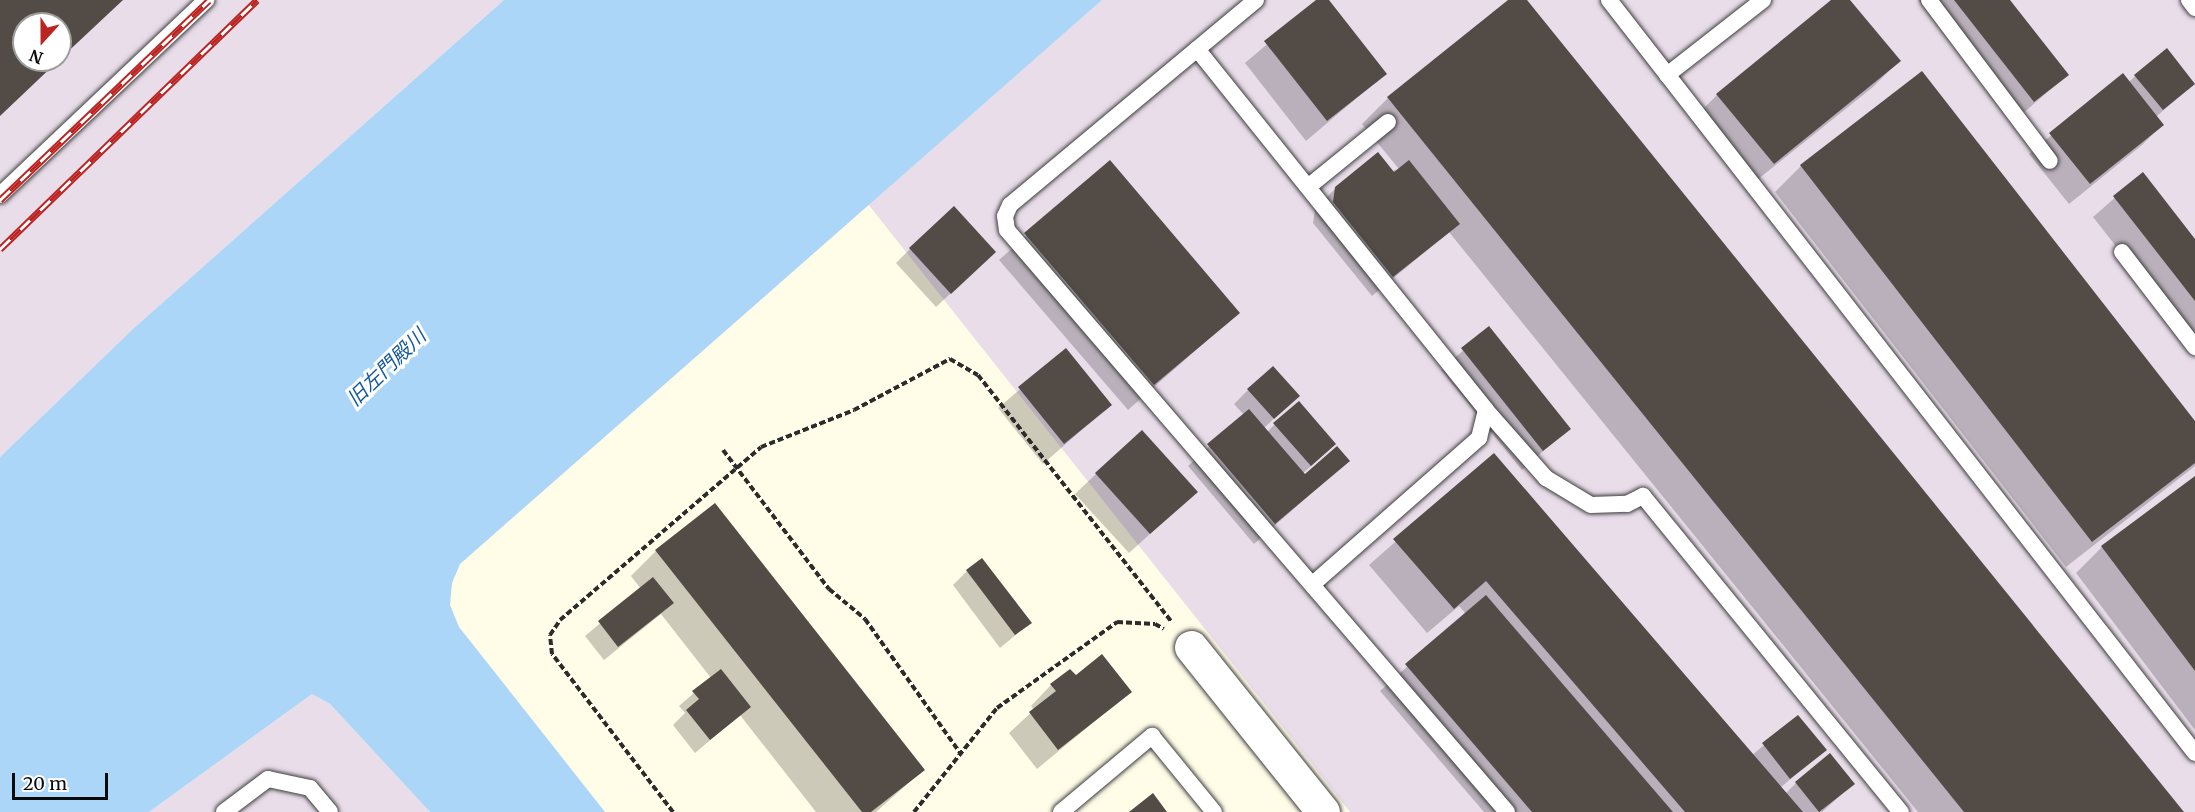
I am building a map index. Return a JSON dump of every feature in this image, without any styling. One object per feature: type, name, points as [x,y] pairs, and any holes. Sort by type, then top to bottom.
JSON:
[{"type":"street","points":[[1191,647],[1323,812]]},
{"type":"lane","points":[[0,195],[206,0]]},
{"type":"lane","points":[[1256,0],[1010,205],[1005,216],[1007,230],[1314,583],[1507,812]]},
{"type":"lane","points":[[1609,0],[2195,753]]},
{"type":"lane","points":[[1667,75],[1763,0]]},
{"type":"lane","points":[[1929,0],[2050,161]]},
{"type":"lane","points":[[2188,0],[2195,8]]},
{"type":"lane","points":[[1197,49],[1486,410],[1546,478],[1591,505],[1627,504],[1644,496],[1901,812]]},
{"type":"lane","points":[[1308,187],[1388,122]]},
{"type":"lane","points":[[2122,252],[2195,347]]},
{"type":"lane","points":[[1314,583],[1479,438],[1486,410]]},
{"type":"lane","points":[[1061,812],[1152,736],[1214,812]]},
{"type":"lane","points":[[224,812],[268,779],[310,788],[330,812]]},
{"type":"path","points":[[673,812],[552,654],[550,635],[560,620],[761,447],[854,410],[950,359],[978,375],[1191,647]]},
{"type":"path","points":[[723,450],[829,589],[866,619],[961,754]]},
{"type":"path","points":[[914,812],[997,708],[1117,622],[1155,624],[1191,647]]},
{"type":"shaded area","points":[[0,0],[504,0],[134,328],[0,457]]},
{"type":"shaded area","points":[[1102,0],[2195,0],[2195,812],[1350,812],[868,204]]},
{"type":"shaded area","points":[[312,694],[330,704],[430,812],[149,812]]},
{"type":"water","name":"旧左門殿川","points":[[504,0],[1102,0],[460,564],[452,583],[450,605],[459,627],[605,812],[430,812],[330,704],[312,694],[149,812],[0,812],[0,457],[134,328]]},
{"type":"building","points":[[0,0],[123,0],[72,48],[72,12],[12,12],[12,72],[46,72],[0,116]]},
{"type":"building","points":[[1316,0],[1329,0],[1387,74],[1327,121],[1264,41]]},
{"type":"building","points":[[1508,0],[1527,0],[2184,812],[1964,812],[1387,97]]},
{"type":"building","points":[[1831,0],[1850,0],[1901,61],[1774,164],[1716,94]]},
{"type":"building","points":[[1954,0],[2010,0],[2069,75],[2034,102]]},
{"type":"building","points":[[2167,48],[2195,84],[2163,110],[2134,75]]},
{"type":"building","points":[[1922,71],[2195,421],[2195,463],[2092,542],[1800,165]]},
{"type":"building","points":[[2123,73],[2164,125],[2090,184],[2049,133]]},
{"type":"building","points":[[1378,152],[1394,172],[1409,160],[1460,224],[1393,277],[1333,202],[1335,187]]},
{"type":"building","points":[[1110,160],[1240,313],[1154,385],[1024,233]]},
{"type":"building","points":[[2143,172],[2195,239],[2195,301],[2113,196]]},
{"type":"building","points":[[954,206],[996,252],[951,294],[909,248]]},
{"type":"building","points":[[1489,326],[1571,429],[1543,451],[1461,348]]},
{"type":"building","points":[[1066,348],[1112,405],[1064,444],[1018,387]]},
{"type":"building","points":[[1273,366],[1300,396],[1274,419],[1247,389]]},
{"type":"building","points":[[1299,401],[1336,444],[1311,466],[1273,423]]},
{"type":"building","points":[[1249,409],[1305,474],[1337,446],[1350,461],[1275,524],[1207,444]]},
{"type":"building","points":[[1142,430],[1198,492],[1150,534],[1095,473]]},
{"type":"building","points":[[1494,453],[1803,812],[1685,812],[1486,581],[1454,609],[1393,539]]},
{"type":"building","points":[[2195,476],[2195,671],[2101,546]]},
{"type":"building","points":[[715,503],[925,770],[871,812],[862,812],[655,550]]},
{"type":"building","points":[[982,558],[1032,623],[1015,635],[966,570]]},
{"type":"building","points":[[653,577],[674,603],[618,647],[598,621]]},
{"type":"building","points":[[1486,595],[1673,812],[1532,812],[1405,664]]},
{"type":"building","points":[[1102,654],[1132,692],[1058,750],[1029,712],[1056,691],[1050,684],[1070,669],[1076,675]]},
{"type":"building","points":[[721,669],[751,707],[710,740],[686,710],[699,699],[692,691]]},
{"type":"building","points":[[1798,715],[1827,750],[1790,779],[1762,743]]},
{"type":"building","points":[[1830,753],[1855,784],[1819,812],[1795,782]]},
{"type":"building","points":[[1153,793],[1167,812],[1129,812]]},
{"type":"railway","points":[[0,200],[209,0]]},
{"type":"railway","points":[[0,249],[257,0]]}]
